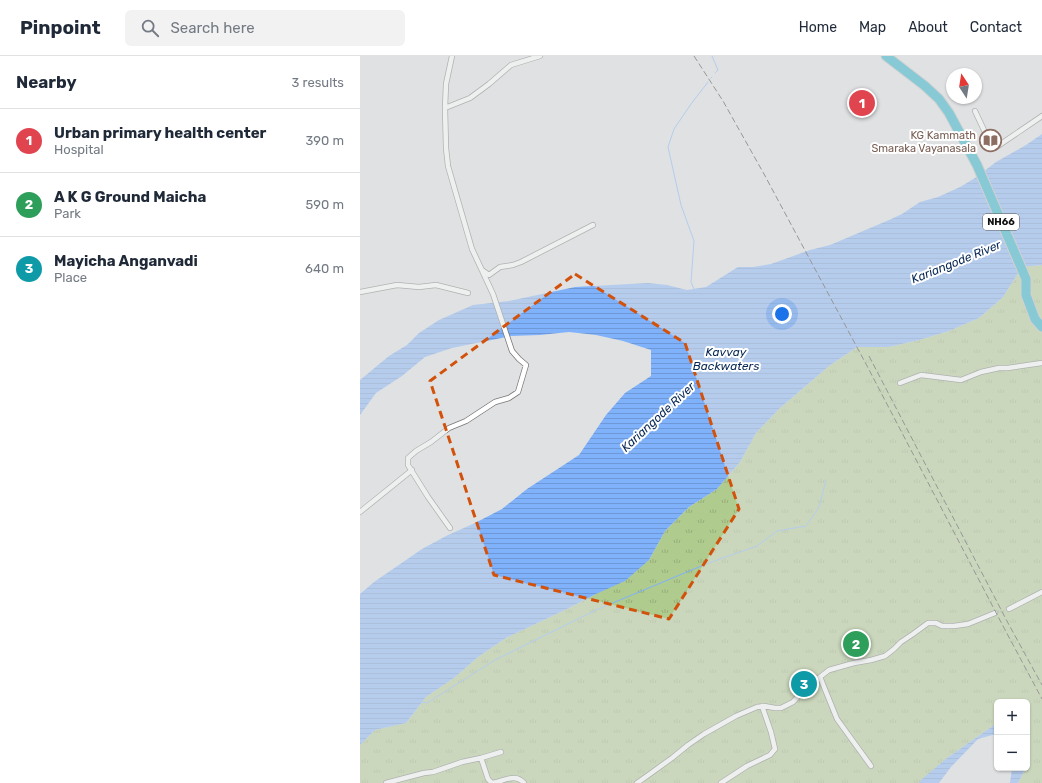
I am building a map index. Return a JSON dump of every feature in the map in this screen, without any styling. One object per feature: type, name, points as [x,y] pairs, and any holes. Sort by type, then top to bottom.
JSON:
[{"type":"highway","name":"NH66","points":[[886,56],[926,86],[939,99],[949,113],[977,166],[1026,279],[1026,295],[1035,319],[1042,328]]},
{"type":"street","points":[[450,528],[408,465],[408,458],[449,428],[466,421],[495,402],[509,398],[518,392],[526,365],[519,360],[512,351],[493,294],[472,249],[448,166],[445,108],[446,84],[452,56]]},
{"type":"street","points":[[445,108],[470,98],[511,65],[540,56]]},
{"type":"street","points":[[975,111],[991,145],[995,148],[1042,116]]},
{"type":"street","points":[[482,270],[489,275],[500,267],[521,262],[593,225]]},
{"type":"street","points":[[360,292],[397,286],[419,287],[436,285],[468,293]]},
{"type":"street","points":[[900,383],[921,375],[961,380],[981,372],[999,368],[1042,363]]},
{"type":"street","points":[[360,512],[412,470]]},
{"type":"street","points":[[1009,609],[1041,594]]},
{"type":"street","points":[[636,783],[704,734],[736,716],[762,706],[781,708],[793,702],[806,688],[829,670],[885,656],[901,642],[928,623],[936,623],[942,626],[968,624],[995,613]]},
{"type":"street","points":[[820,677],[837,720],[871,766]]},
{"type":"street","points":[[722,783],[748,766],[770,755],[775,748],[762,706]]},
{"type":"street","points":[[386,783],[433,772],[462,762],[501,752]]},
{"type":"street","points":[[481,758],[488,779],[492,783],[497,783],[516,777],[524,783]]},
{"type":"highlighted area","points":[[575,274],[685,343],[739,509],[669,619],[494,575],[430,381]]},
{"type":"green space","points":[[1042,265],[1042,783],[1018,783],[1024,771],[1030,771],[1030,699],[994,699],[994,725],[947,758],[919,783],[360,783],[360,745],[375,730],[406,723],[426,697],[454,678],[478,657],[506,638],[596,594],[649,560],[665,531],[689,507],[717,489],[740,462],[756,433],[780,408],[829,366],[857,347],[889,347],[919,340],[949,331],[979,318],[1003,297],[1022,267]]},
{"type":"green space","points":[[865,635],[868,646],[846,652],[843,641]]},
{"type":"water","name":"Kavvay Backwaters","points":[[1042,134],[1042,265],[1022,267],[1003,297],[979,318],[949,331],[919,340],[889,347],[857,347],[829,366],[780,408],[756,433],[740,462],[717,489],[689,507],[665,531],[649,560],[625,581],[506,638],[478,657],[454,678],[426,697],[406,723],[375,730],[360,745],[360,594],[374,582],[422,549],[502,509],[527,489],[579,455],[606,415],[625,393],[651,376],[651,350],[623,341],[596,335],[569,332],[511,336],[452,348],[425,357],[402,376],[376,393],[360,415],[360,380],[389,356],[407,345],[419,333],[439,320],[473,305],[509,301],[575,287],[648,283],[667,285],[687,290],[706,287],[738,267],[753,267],[771,264],[810,250],[830,245],[902,214],[920,202],[938,197],[960,187],[996,162]]},
{"type":"water","points":[[994,725],[994,735],[978,739],[951,767],[939,783],[919,783],[947,758]]},
{"type":"water","points":[[1012,771],[1024,771],[1018,783],[1010,783]]},
{"type":"waterway","points":[[712,56],[718,70],[715,73]]},
{"type":"waterway","points":[[694,289],[691,282],[694,241],[681,205],[668,147],[674,129],[708,82]]},
{"type":"waterway","points":[[422,702],[427,703],[495,660],[596,610],[706,564],[757,546],[777,531],[806,526],[819,507],[826,480]]},
{"type":"railway","points":[[694,56],[723,101],[764,174],[866,364],[1042,699]]},
{"type":"railway","points":[[869,356],[1008,623],[1042,685]]},
{"type":"place","name":"Urban primary health center","points":[[862,103]]},
{"type":"place","name":"KG Kammath Smaraka Vayanasala","points":[[991,141]]},
{"type":"place","name":"A K G Ground Maicha","points":[[856,644]]},
{"type":"place","name":"Mayicha Anganvadi","points":[[804,684]]},
{"type":"water label","name":"Kariangode River","points":[[956,262]]},
{"type":"water label","name":"Kariangode River","points":[[658,417]]}]
